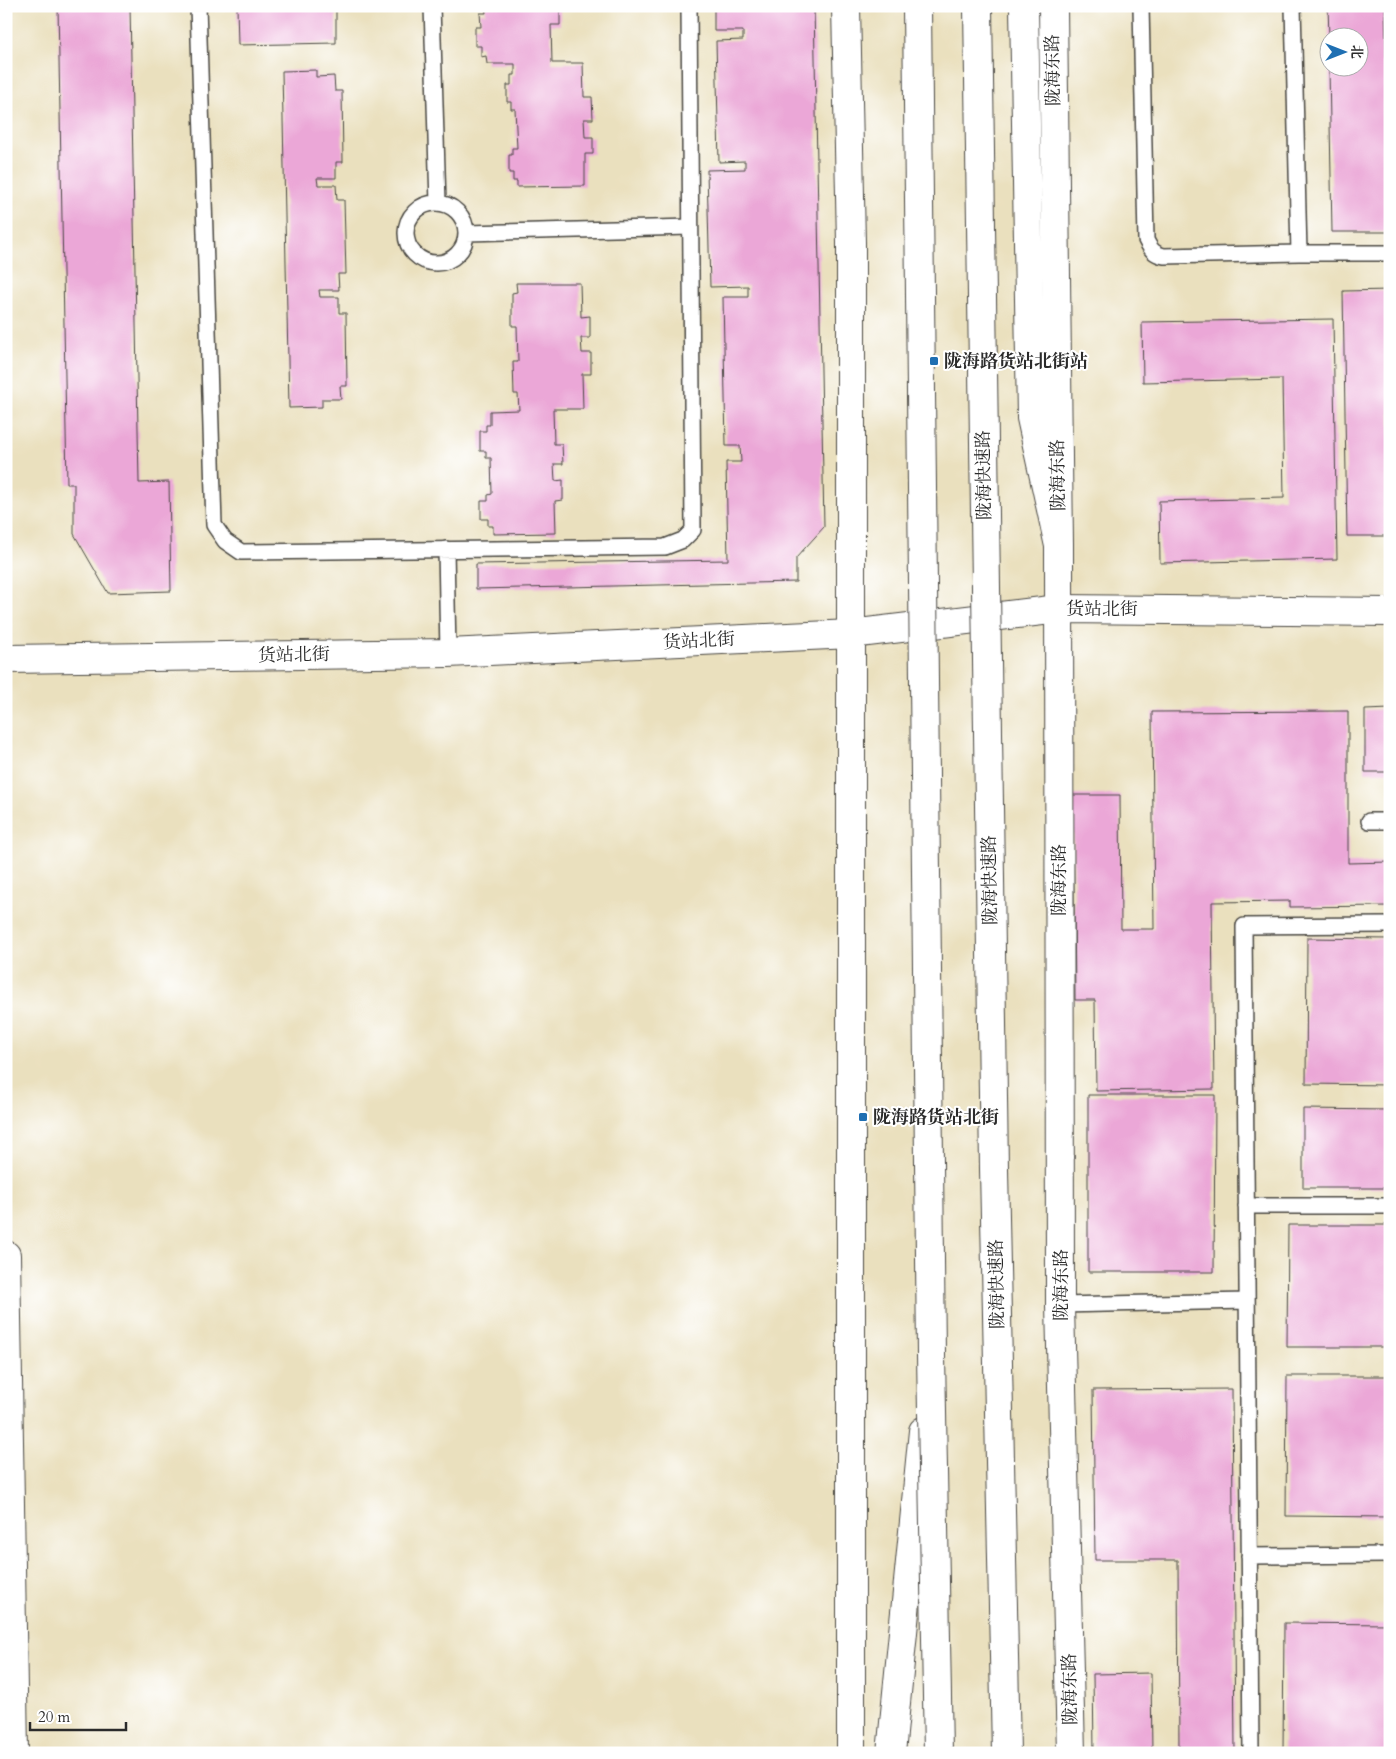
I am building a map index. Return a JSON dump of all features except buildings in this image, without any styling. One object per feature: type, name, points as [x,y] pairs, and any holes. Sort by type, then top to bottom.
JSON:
[{"type":"main road","points":[[846,6],[850,243],[850,1753]]},
{"type":"main road","points":[[917,6],[931,1355],[938,1753]]},
{"type":"main road","name":"陇海快速路","points":[[978,6],[994,1169],[1006,1753]]},
{"type":"main road","points":[[1024,6],[1031,418],[1059,546]]},
{"type":"main road","name":"陇海东路","points":[[1053,6],[1059,546],[1060,1305],[1071,1753]]},
{"type":"main road","name":"货站北街","points":[[6,659],[448,653],[850,634],[1059,609],[1390,612]]},
{"type":"main road","points":[[6,1255],[14,1753]]},
{"type":"main road","points":[[891,1753],[931,1355]]},
{"type":"lane","points":[[198,6],[214,525],[225,541],[241,552],[665,547],[683,540],[693,530],[688,6]]},
{"type":"lane","points":[[432,6],[438,203]]},
{"type":"lane","points":[[1141,6],[1146,240],[1156,254],[1164,256],[1390,253]]},
{"type":"lane","points":[[1292,6],[1299,253]]},
{"type":"lane","points":[[438,203],[449,206],[458,212],[464,222],[466,233],[464,244],[458,254],[449,260],[437,263],[426,262],[416,255],[409,245],[406,233],[409,221],[421,208],[438,203]]},
{"type":"lane","points":[[466,233],[690,227]]},
{"type":"lane","points":[[446,550],[448,653]]},
{"type":"lane","points":[[1369,821],[1390,821]]},
{"type":"lane","points":[[1251,1753],[1244,926],[1390,925]]},
{"type":"lane","points":[[1246,1206],[1390,1206]]},
{"type":"lane","points":[[1060,1305],[1247,1301]]},
{"type":"lane","points":[[1249,1556],[1390,1555]]},
{"type":"place","name":"陇海路货站北街站","points":[[934,361]]},
{"type":"place","name":"陇海路货站北街","points":[[863,1117]]}]
